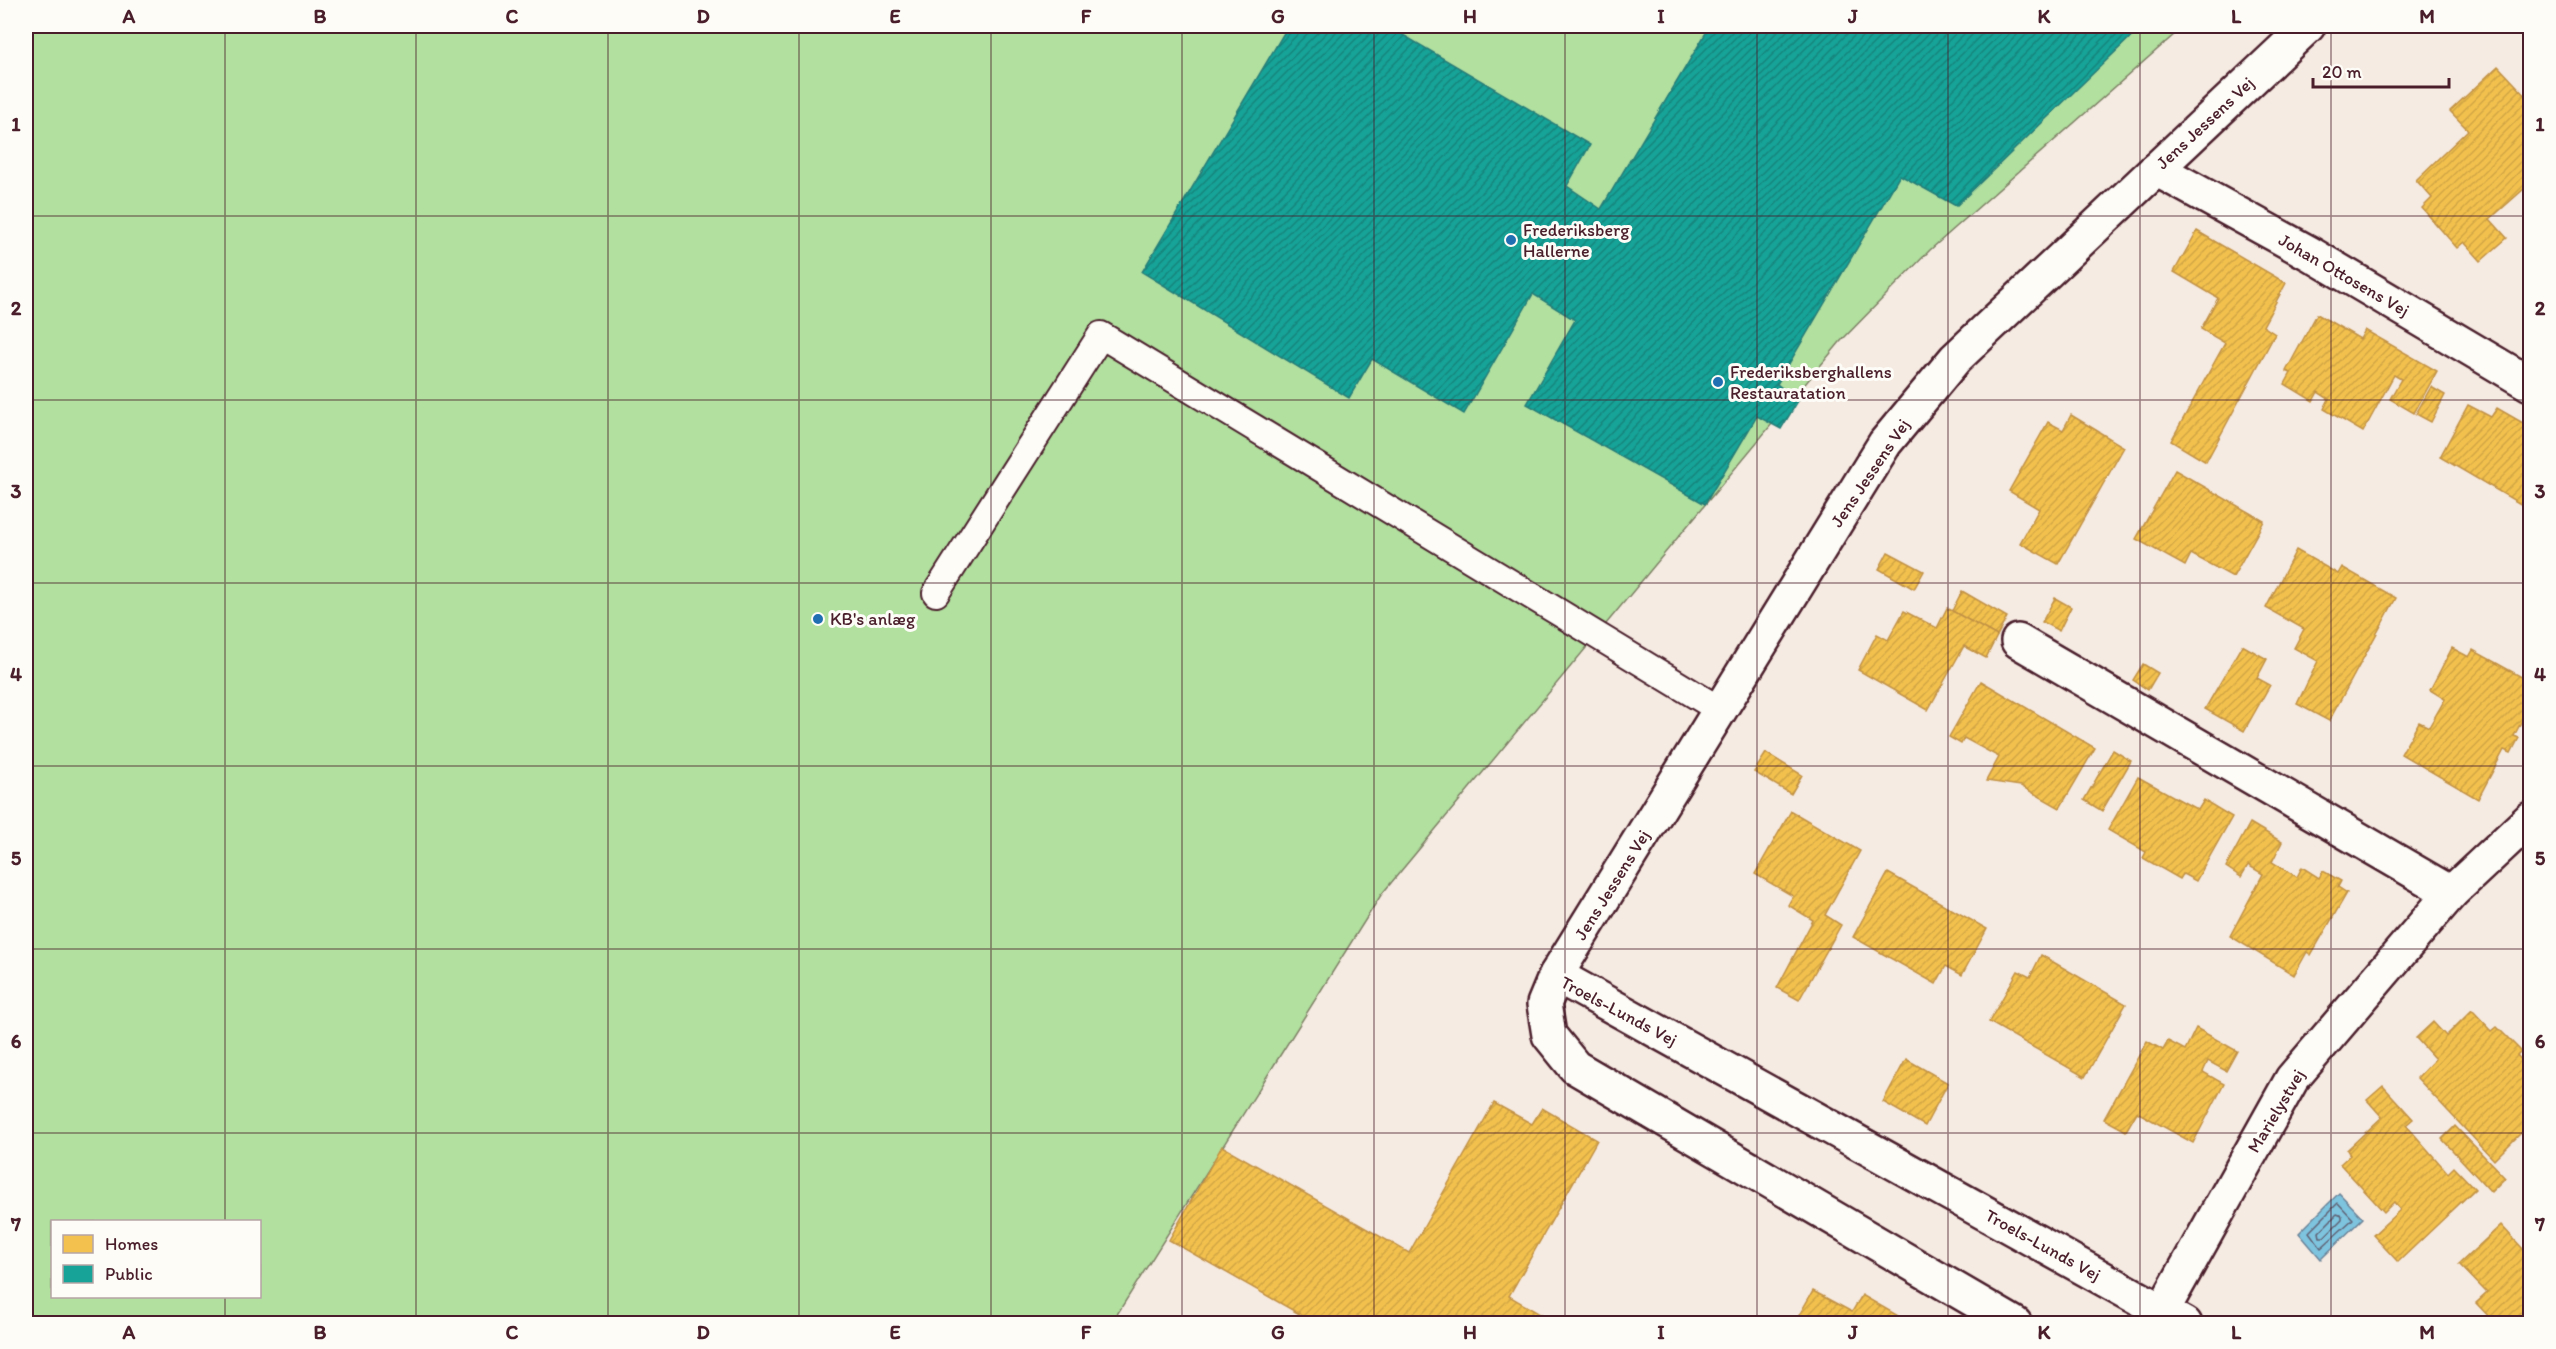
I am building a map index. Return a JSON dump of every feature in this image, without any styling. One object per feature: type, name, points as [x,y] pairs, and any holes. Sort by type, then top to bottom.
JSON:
[{"type":"street","name":"Jens Jessens Vej","points":[[1556,975],[1885,442],[1955,359],[2308,26]]},
{"type":"street","name":"Johan Ottosens Vej","points":[[2156,169],[2309,254],[2530,384]]},
{"type":"street","points":[[2019,641],[2451,893]]},
{"type":"street","name":"Marielystvej","points":[[2168,1319],[2292,1079],[2451,893],[2530,819]]},
{"type":"street","name":"Troels-Lunds Vej","points":[[2015,1323],[1575,1066],[1549,1035],[1544,1004],[1556,975],[2168,1319]]},
{"type":"lane","points":[[936,593],[1101,336],[1720,710]]},
{"type":"green space","name":"KB's anlæg","points":[[26,26],[2184,26],[1930,250],[1840,342],[1381,895],[1111,1324],[26,1323]]},
{"type":"water","points":[[2339,1193],[2363,1218],[2321,1259],[2299,1233]]},
{"type":"building: Homes","points":[[2498,66],[2530,100],[2530,196],[2524,189],[2490,219],[2507,238],[2481,261],[2464,242],[2457,248],[2422,208],[2432,198],[2416,180],[2468,130],[2450,111]]},
{"type":"building: Homes","points":[[2197,231],[2286,283],[2263,326],[2275,334],[2206,462],[2171,441],[2225,343],[2201,329],[2218,298],[2174,272]]},
{"type":"building: Homes","points":[[2317,314],[2360,339],[2365,330],[2437,371],[2414,413],[2390,399],[2401,379],[2394,375],[2363,432],[2324,409],[2329,399],[2318,392],[2313,401],[2285,384],[2291,373],[2286,371]]},
{"type":"building: Homes","points":[[2431,387],[2445,395],[2431,422],[2416,414]]},
{"type":"building: Homes","points":[[2468,405],[2491,417],[2497,408],[2530,427],[2530,489],[2522,505],[2440,457]]},
{"type":"building: Homes","points":[[2071,415],[2124,447],[2058,564],[2020,543],[2039,509],[2009,491],[2048,422],[2063,430]]},
{"type":"building: Homes","points":[[2175,470],[2264,521],[2233,577],[2191,554],[2185,566],[2136,539]]},
{"type":"building: Homes","points":[[2296,550],[2338,574],[2342,567],[2396,598],[2329,721],[2297,704],[2318,661],[2294,648],[2304,629],[2266,608]]},
{"type":"building: Homes","points":[[1888,552],[1924,571],[1914,589],[1879,569]]},
{"type":"building: Homes","points":[[1962,591],[2007,617],[1997,636],[1952,611]]},
{"type":"building: Homes","points":[[2055,598],[2071,607],[2059,631],[2042,622]]},
{"type":"building: Homes","points":[[1947,608],[1997,636],[1986,658],[1964,646],[1928,710],[1858,670],[1877,634],[1888,640],[1904,611],[1937,628]]},
{"type":"building: Homes","points":[[2242,645],[2267,659],[2257,678],[2270,685],[2244,731],[2205,709]]},
{"type":"building: Homes","points":[[2452,648],[2469,657],[2473,650],[2527,680],[2530,673],[2530,705],[2514,736],[2519,738],[2511,753],[2504,750],[2478,799],[2401,754],[2419,722],[2429,727],[2445,699],[2430,690]]},
{"type":"building: Homes","points":[[2143,664],[2158,673],[2148,690],[2133,680]]},
{"type":"building: Homes","points":[[1981,681],[2095,748],[2060,808],[2021,786],[1986,781],[1999,757],[1964,738],[1961,744],[1949,737]]},
{"type":"building: Homes","points":[[2113,750],[2131,761],[2102,811],[2084,800]]},
{"type":"building: Homes","points":[[1766,753],[1802,775],[1791,794],[1754,772]]},
{"type":"building: Homes","points":[[2138,777],[2198,810],[2204,800],[2232,817],[2196,881],[2183,874],[2180,879],[2143,858],[2146,852],[2108,830]]},
{"type":"building: Homes","points":[[1791,811],[1860,851],[1825,915],[1841,925],[1799,1000],[1777,988],[1813,920],[1788,905],[1793,896],[1755,874]]},
{"type":"building: Homes","points":[[2250,823],[2282,842],[2272,862],[2297,877],[2302,867],[2319,878],[2323,871],[2341,881],[2338,887],[2347,893],[2311,955],[2307,952],[2294,975],[2230,936],[2263,874],[2248,865],[2241,877],[2226,867]]},
{"type":"building: Homes","points":[[1888,873],[1987,929],[1962,975],[1946,966],[1936,984],[1853,937]]},
{"type":"building: Homes","points":[[2041,955],[2126,1004],[2085,1077],[1989,1022],[2018,971],[2030,977]]},
{"type":"building: Homes","points":[[2472,1010],[2492,1031],[2497,1027],[2521,1051],[2517,1055],[2530,1069],[2530,1124],[2494,1160],[2417,1078],[2435,1059],[2416,1038],[2433,1022],[2446,1036]]},
{"type":"building: Homes","points":[[2196,1028],[2237,1051],[2226,1071],[2208,1061],[2203,1072],[2224,1084],[2193,1143],[2137,1112],[2126,1131],[2104,1119],[2147,1041],[2163,1050],[2168,1041],[2185,1050]]},
{"type":"building: Homes","points":[[1906,1059],[1948,1083],[1925,1126],[1883,1102]]},
{"type":"building: Homes","points":[[2383,1086],[2413,1119],[2406,1125],[2448,1173],[2454,1167],[2475,1189],[2398,1262],[2373,1235],[2400,1210],[2394,1202],[2384,1212],[2340,1164],[2350,1155],[2347,1150],[2382,1117],[2367,1100]]},
{"type":"building: Homes","points":[[1494,1103],[1532,1124],[1542,1108],[1597,1140],[1509,1296],[1557,1324],[1317,1324],[1169,1240],[1222,1146],[1409,1253]]},
{"type":"building: Homes","points":[[2455,1126],[2505,1178],[2491,1192],[2442,1139]]},
{"type":"building: Homes","points":[[2501,1225],[2524,1250],[2530,1244],[2530,1324],[2505,1324],[2499,1317],[2494,1322],[2476,1303],[2487,1293],[2459,1264]]},
{"type":"building: Homes","points":[[1813,1291],[1852,1312],[1862,1295],[1912,1324],[1794,1324]]},
{"type":"building: Public","name":"Frederiksberg Hallerne","points":[[1288,26],[1388,26],[1590,145],[1567,186],[1601,209],[1710,26],[2142,26],[1956,206],[1900,175],[1777,384],[1798,401],[1781,429],[1757,416],[1705,504],[1527,404],[1575,320],[1533,294],[1464,414],[1372,359],[1349,398],[1142,272]]},
{"type":"place","name":"Frederiksberg Hallerne","points":[[1511,240]]},
{"type":"place","name":"Frederiksberghallens Restauratation","points":[[1718,382]]},
{"type":"place","name":"KB's anlæg","points":[[818,619]]}]
